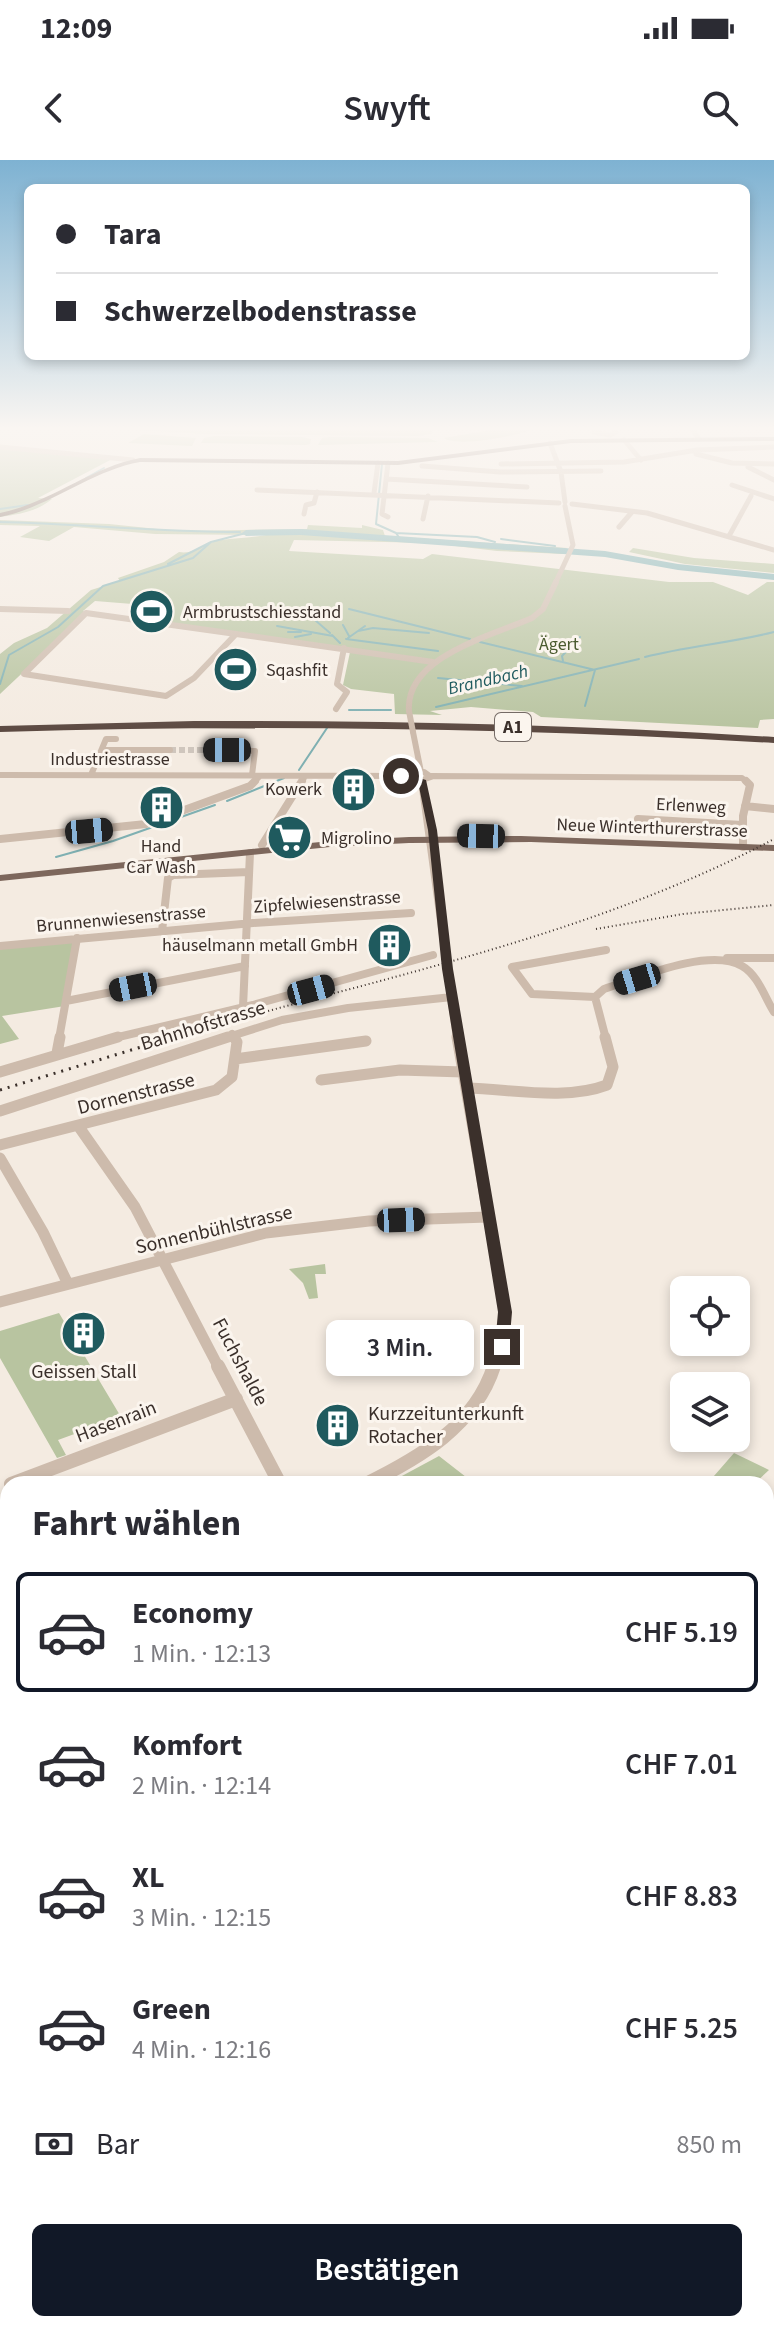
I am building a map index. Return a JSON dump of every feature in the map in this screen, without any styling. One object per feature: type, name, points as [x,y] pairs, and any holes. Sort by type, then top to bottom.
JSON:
[{"type":"highway","name":"A1","points":[[0,724],[91,720],[430,719],[774,737]]},
{"type":"highway","name":"A1","points":[[0,724],[382,724],[774,737]]},
{"type":"main road","name":"Neue Winterthurerstrasse","points":[[0,877],[330,844],[433,838],[774,848]]},
{"type":"street","points":[[381,1476],[440,1444],[484,1391],[502,1347],[505,1312],[463,1072],[433,838],[409,711],[410,688],[420,673],[433,662],[537,615],[543,609],[574,540],[571,528]]},
{"type":"street","points":[[698,528],[774,550]]},
{"type":"street","points":[[729,536],[733,528]]},
{"type":"street","points":[[0,609],[68,611]]},
{"type":"street","points":[[173,694],[157,695],[24,674],[86,613],[433,662]]},
{"type":"street","points":[[165,700],[236,634]]},
{"type":"street","points":[[336,709],[347,692],[337,684],[344,648]]},
{"type":"street","points":[[91,775],[106,739],[116,739]]},
{"type":"street","points":[[102,750],[170,750]]},
{"type":"street","points":[[0,839],[146,824],[250,786],[256,775],[255,751],[206,750]]},
{"type":"street","name":"Industriestrasse","points":[[0,775],[422,776]]},
{"type":"street","points":[[262,845],[305,776]]},
{"type":"street","points":[[422,776],[739,777],[750,783],[742,825],[743,847]]},
{"type":"street","points":[[745,806],[774,809]]},
{"type":"street","name":"Erlenweg","points":[[638,819],[742,825]]},
{"type":"street","points":[[243,1007],[250,853]]},
{"type":"street","points":[[162,931],[168,878],[173,875],[249,872]]},
{"type":"street","name":"Zipfelwiesenstrasse","points":[[245,924],[411,913]]},
{"type":"street","name":"Brunnenwiesenstrasse","points":[[0,946],[245,924]]},
{"type":"street","points":[[57,1053],[77,938]]},
{"type":"street","points":[[606,950],[512,967],[532,994],[595,997],[604,989],[626,982],[719,960],[774,958]]},
{"type":"street","points":[[0,1072],[57,1053],[433,955]]},
{"type":"street","points":[[719,960],[734,962],[746,970],[774,1012]]},
{"type":"street","points":[[66,1001],[245,966]]},
{"type":"street","name":"Bahnhofstrasse","points":[[0,1111],[232,1034],[320,1012],[452,997]]},
{"type":"street","points":[[467,1088],[584,1091],[607,1085],[613,1071],[595,997]]},
{"type":"street","points":[[232,1034],[237,1042],[235,1059],[366,1041]]},
{"type":"street","name":"Dornenstrasse","points":[[0,1145],[216,1090],[232,1077],[235,1059]]},
{"type":"street","points":[[321,1080],[400,1070],[463,1072]]},
{"type":"street","name":"Fuchshalde","points":[[79,1127],[135,1207],[276,1476]]},
{"type":"street","points":[[0,1158],[43,1232],[68,1284]]},
{"type":"street","name":"Sonnenbühlstrasse","points":[[0,1302],[228,1242],[298,1229],[369,1221],[488,1217]]},
{"type":"street","name":"Hasenrain","points":[[30,1476],[236,1399]]},
{"type":"green space","name":"Ägert","points":[[36,528],[72,528],[49,541],[20,537]]},
{"type":"green space","name":"Ägert","points":[[90,528],[177,531],[376,528],[383,530],[385,536],[567,548],[563,554],[497,551],[430,543],[294,540],[289,551],[423,559],[432,554],[669,582],[713,582],[748,595],[767,582],[774,582],[774,719],[760,720],[758,728],[541,717],[533,712],[471,707],[430,711],[442,715],[395,714],[394,694],[351,689],[343,685],[350,652],[156,622],[158,619],[133,616],[145,605],[95,601],[0,694],[0,654],[14,643],[47,628],[91,590],[164,562],[179,552],[190,552],[221,540],[266,535],[155,534]]},
{"type":"green space","points":[[633,548],[694,558],[774,564],[774,573],[685,564],[629,552]]},
{"type":"green space","points":[[77,938],[65,1006],[2,1016],[19,1039],[0,1044],[0,946]]},
{"type":"green space","points":[[325,1264],[326,1274],[315,1274],[318,1298],[309,1299],[303,1283],[289,1269]]},
{"type":"green space","points":[[59,1313],[121,1417],[58,1440],[66,1455],[57,1458],[0,1358],[0,1331]]},
{"type":"green space","points":[[734,1453],[769,1470],[763,1476],[714,1476]]},
{"type":"green space","points":[[439,1456],[465,1476],[402,1476]]},
{"type":"waterway","points":[[127,528],[240,532]]},
{"type":"waterway","points":[[386,528],[396,533]]},
{"type":"waterway","points":[[246,533],[301,532],[605,554],[678,567],[774,577]]},
{"type":"waterway","points":[[211,542],[246,533]]},
{"type":"waterway","points":[[396,533],[477,537],[495,542]]},
{"type":"waterway","points":[[396,533],[400,539]]},
{"type":"waterway","points":[[501,539],[555,546]]},
{"type":"waterway","points":[[0,684],[9,655],[58,627],[103,586],[193,558],[211,542]]},
{"type":"waterway","points":[[168,564],[211,542]]},
{"type":"waterway","points":[[349,609],[470,639]]},
{"type":"waterway","points":[[308,614],[330,633]]},
{"type":"waterway","points":[[343,625],[349,636]]},
{"type":"waterway","points":[[277,626],[333,636]]},
{"type":"waterway","points":[[348,638],[365,626]]},
{"type":"waterway","points":[[358,631],[373,628],[429,633]]},
{"type":"waterway","points":[[288,632],[301,632]]},
{"type":"waterway","name":"Brandbach","points":[[645,657],[774,632]]},
{"type":"waterway","points":[[295,637],[311,634]]},
{"type":"waterway","points":[[333,636],[340,643]]},
{"type":"waterway","points":[[563,661],[562,656],[580,637]]},
{"type":"waterway","points":[[346,639],[438,651]]},
{"type":"waterway","points":[[480,642],[594,670]]},
{"type":"waterway","name":"Brandbach","points":[[594,670],[639,659]]},
{"type":"waterway","name":"Brandbach","points":[[436,707],[594,670]]},
{"type":"waterway","points":[[585,706],[594,670]]},
{"type":"waterway","points":[[438,678],[522,686]]},
{"type":"waterway","name":"Brandbach","points":[[349,710],[391,710]]},
{"type":"waterway","name":"Brandbach","points":[[299,770],[327,728]]},
{"type":"waterway","name":"Brandbach","points":[[227,801],[284,778]]},
{"type":"waterway","name":"Brandbach","points":[[56,857],[113,841],[215,805]]},
{"type":"tunnel","points":[[170,750],[206,750]]},
{"type":"railway","points":[[168,1039],[553,930],[702,874],[774,839]]},
{"type":"railway","points":[[596,929],[683,914],[774,905]]},
{"type":"railway","points":[[0,1090],[174,1037]]},
{"type":"place","name":"Armbrustschiesstand","points":[[152,612]]},
{"type":"place","name":"Sqashfit","points":[[235,670]]},
{"type":"place","name":"Kowerk","points":[[353,789]]},
{"type":"place","name":"Hand Car Wash","points":[[161,808]]},
{"type":"place","name":"Migrolino","points":[[290,838]]},
{"type":"place","name":"häuselmann metall GmbH","points":[[389,945]]},
{"type":"place","name":"Geissen Stall","points":[[84,1333]]},
{"type":"place","name":"Kurzzeitunterkunft Rotacher","points":[[337,1426]]},
{"type":"route","points":[[401,776],[422,780],[433,830],[448,969],[467,1100],[505,1312],[502,1347]]}]
